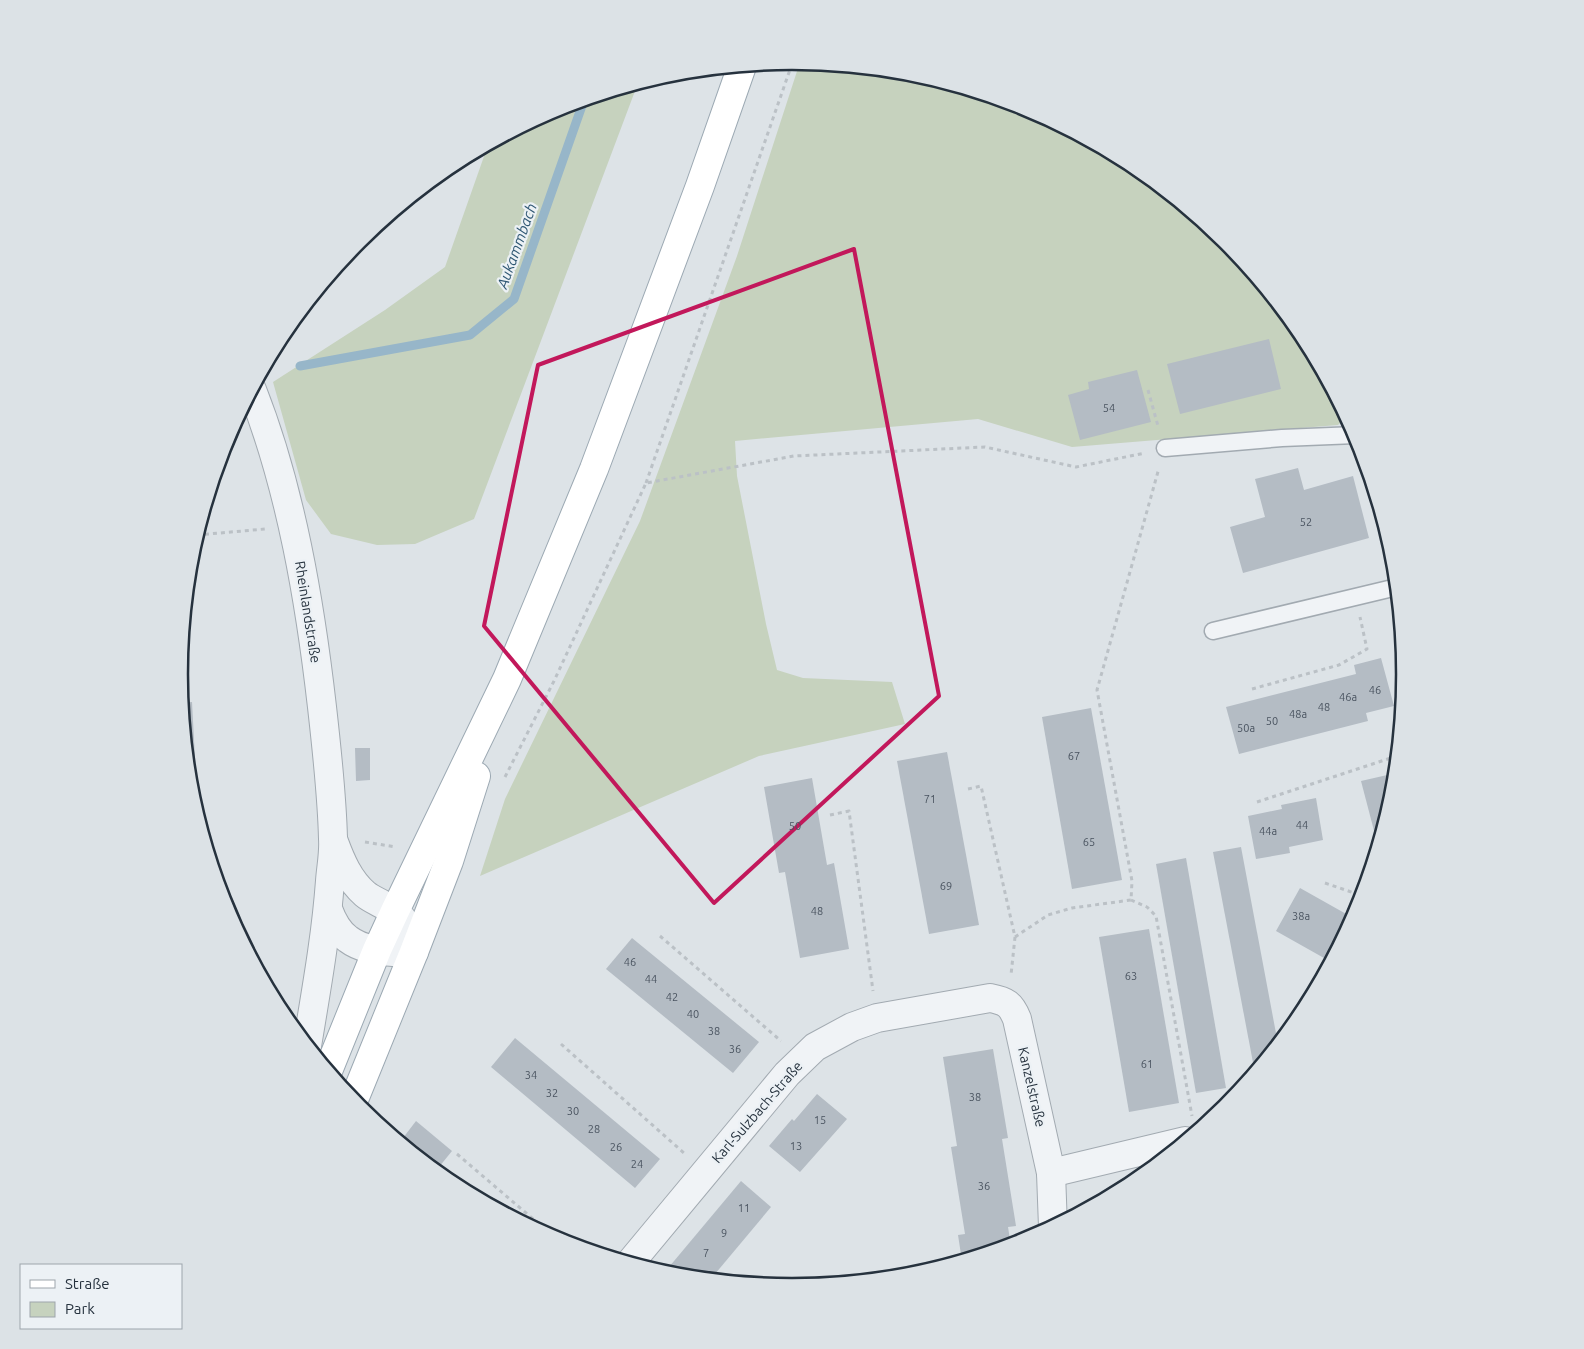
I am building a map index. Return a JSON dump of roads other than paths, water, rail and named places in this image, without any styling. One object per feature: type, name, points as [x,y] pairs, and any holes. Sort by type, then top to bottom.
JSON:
[{"type":"main road","points":[[331,1064],[377,950],[507,679],[594,469],[700,186],[740,72]]},
{"type":"main road","points":[[357,1093],[449,861],[507,679]]},
{"type":"street","name":"Rheinlandstraße","points":[[255,398],[271,443],[293,526],[305,584],[318,671],[327,752],[333,840],[328,909],[308,1037]]},
{"type":"street","name":"Rheinlandstraße","points":[[333,840],[346,872],[366,895],[395,911],[404,920],[409,929],[414,952]]},
{"type":"street","points":[[328,909],[333,921],[347,939],[356,944],[391,952],[414,952]]},
{"type":"street","name":"Karl-Sulzbach-Straße","points":[[634,1258],[787,1074],[815,1047],[845,1031],[877,1018],[990,998],[1007,1003]]},
{"type":"street","name":"Kanzelstraße","points":[[1007,1003],[1017,1019],[1051,1173],[1053,1220]]},
{"type":"street","points":[[1051,1173],[1184,1134]]},
{"type":"lane","points":[[1165,448],[1282,438],[1347,435]]},
{"type":"lane","points":[[1212,631],[1390,589]]},
{"type":"waterway","name":"Aukammbach","points":[[300,366],[470,335],[514,299],[581,108]]}]
